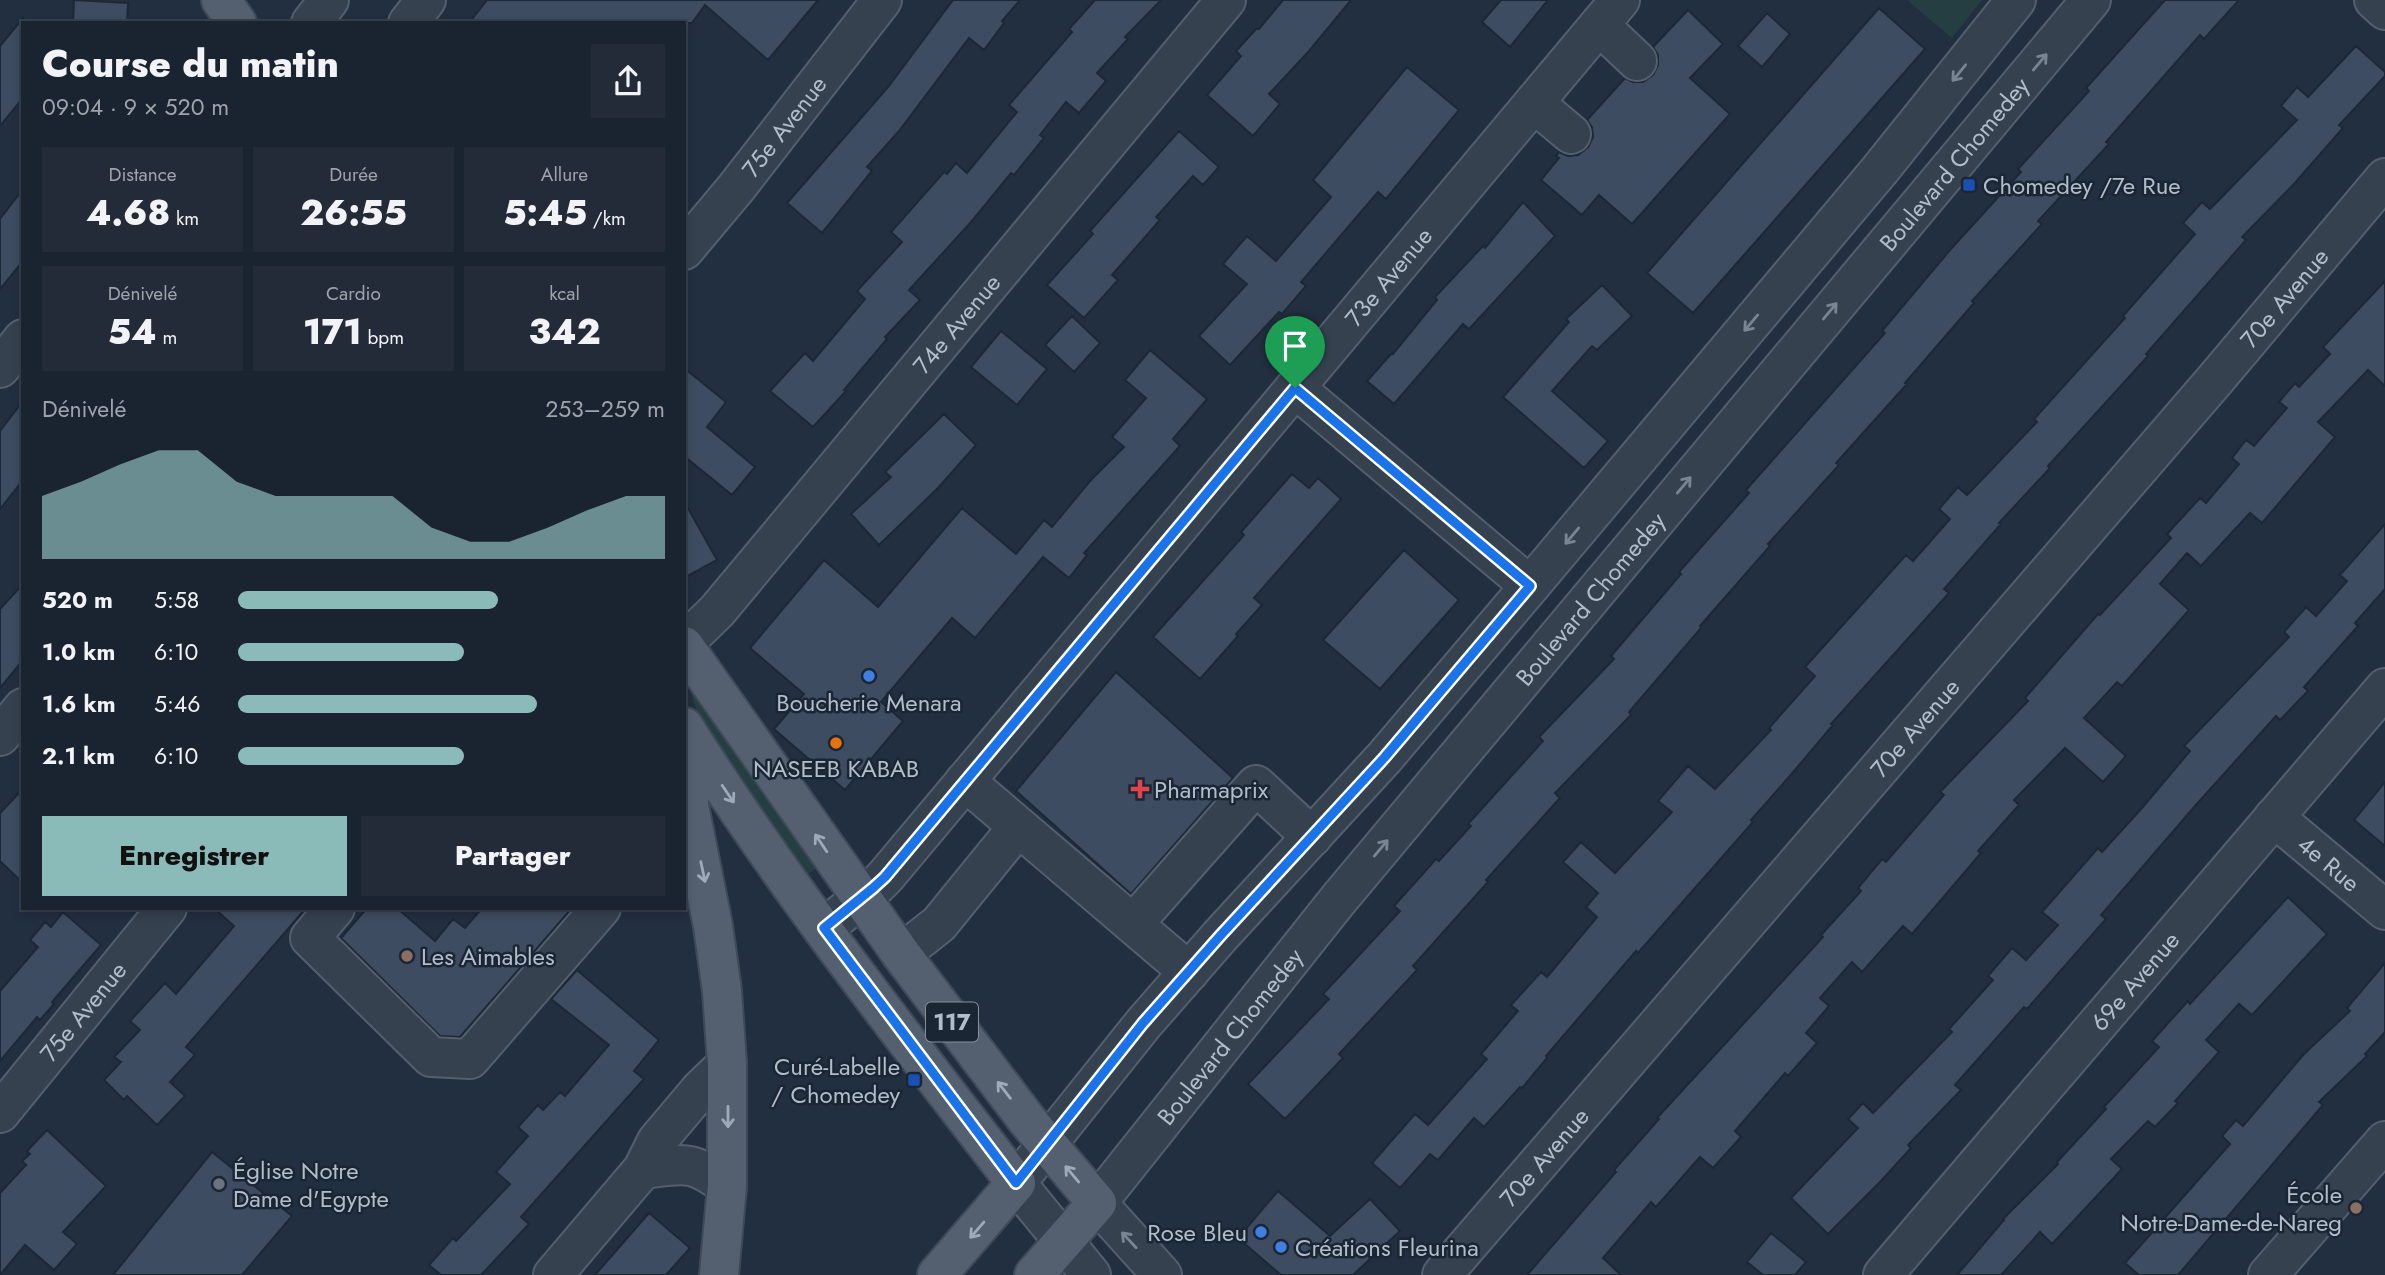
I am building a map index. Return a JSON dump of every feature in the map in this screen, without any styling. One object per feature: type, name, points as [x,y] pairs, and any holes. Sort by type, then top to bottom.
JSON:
[{"type":"main road","points":[[221,0],[236,21]]},
{"type":"main road","name":"117","points":[[686,647],[901,954],[1047,1144],[1097,1203]]},
{"type":"main road","points":[[687,732],[688,823],[706,883],[718,960],[727,1064],[727,1186],[719,1275]]},
{"type":"main road","points":[[687,732],[750,827],[1016,1183],[937,1275]]},
{"type":"main road","points":[[1034,1275],[1097,1203]]},
{"type":"street","points":[[313,21],[329,0]]},
{"type":"street","points":[[410,21],[426,0]]},
{"type":"street","name":"75e Avenue","points":[[686,248],[736,188],[882,0]]},
{"type":"street","name":"74e Avenue","points":[[686,642],[718,611],[1226,0]]},
{"type":"street","points":[[1091,1275],[1016,1183],[1111,1061],[1384,758],[1530,586],[1879,170],[2017,0]]},
{"type":"street","name":"Boulevard Chomedey","points":[[1097,1203],[1338,900],[2091,0]]},
{"type":"street","points":[[2374,0],[2385,10]]},
{"type":"street","points":[[1609,13],[1637,61]]},
{"type":"street","name":"73e Avenue","points":[[824,928],[885,877],[1609,13]]},
{"type":"street","points":[[1534,103],[1571,134]]},
{"type":"street","name":"70e Avenue","points":[[1442,1275],[2186,413],[2380,193]]},
{"type":"street","points":[[0,368],[21,342]]},
{"type":"street","points":[[1295,388],[1530,586]]},
{"type":"street","name":"69e Avenue","points":[[1883,1275],[2385,688]]},
{"type":"street","points":[[0,736],[21,710]]},
{"type":"street","points":[[965,781],[1189,972]]},
{"type":"street","points":[[1133,924],[1256,785],[1312,837]]},
{"type":"street","name":"4e Rue","points":[[2274,817],[2385,910]]},
{"type":"street","points":[[901,954],[939,925],[1018,827]]},
{"type":"street","name":"75e Avenue","points":[[0,1113],[165,910]]},
{"type":"street","points":[[333,910],[310,938],[430,1057],[470,1059],[599,910]]},
{"type":"street","points":[[553,1275],[643,1169],[657,1141],[727,1064]]},
{"type":"street","points":[[2268,1275],[2385,1140]]},
{"type":"street","points":[[643,1169],[671,1165],[692,1166],[707,1171],[727,1186]]},
{"type":"street","points":[[1097,1203],[1162,1275]]},
{"type":"green space","points":[[1907,0],[1982,0],[1952,38]]},
{"type":"green space","points":[[696,690],[818,867],[807,875],[699,719],[691,693]]},
{"type":"building","points":[[74,0],[128,3],[127,21],[73,21]]},
{"type":"building","points":[[487,0],[818,0],[768,60],[705,5],[692,23],[471,21]]},
{"type":"building","points":[[953,0],[1020,0],[1002,21],[1004,23],[984,50],[969,38],[899,131],[867,167],[872,171],[822,233],[787,203],[888,87]]},
{"type":"building","points":[[1095,0],[1161,0],[1125,37],[1128,39],[1097,73],[1106,81],[1079,113],[1066,102],[1040,135],[1044,138],[1014,175],[1011,173],[972,221],[909,290],[920,300],[885,337],[887,339],[844,390],[846,391],[813,427],[770,391],[805,353],[813,361],[865,299],[857,291],[902,242],[891,232],[944,172],[947,174],[956,163],[967,173],[1017,112],[1009,105],[1072,32],[1069,29]]},
{"type":"building","points":[[1283,0],[1351,0],[1269,94],[1280,104],[1253,136],[1207,95],[1241,56],[1236,51]]},
{"type":"building","points":[[1501,0],[1548,0],[1510,47],[1482,22]]},
{"type":"building","points":[[2165,0],[2239,0],[2204,39],[2200,35],[2106,142],[2109,144],[2038,221],[2042,224],[1972,301],[1974,303],[1905,383],[1907,384],[1836,463],[1839,465],[1768,544],[1770,546],[1629,712],[1631,715],[1555,793],[1560,798],[1413,966],[1417,970],[1339,1054],[1343,1058],[1285,1119],[1248,1084],[1329,999],[1323,994],[1400,911],[1394,906],[1436,859],[1439,861],[1471,826],[1468,824],[1543,741],[1539,737],[1614,659],[1611,656],[1681,574],[1679,572],[1749,493],[1746,490],[1885,333],[1882,331],[1950,250],[2021,172],[2018,169],[2089,91],[2086,88]]},
{"type":"building","points":[[1879,8],[1925,49],[1693,313],[1647,273]]},
{"type":"building","points":[[1688,10],[1723,44],[1690,78],[1730,114],[1632,224],[1599,195],[1582,215],[1541,180],[1559,158],[1556,156],[1559,152],[1568,156],[1578,155],[1588,147],[1593,137],[1592,127],[1587,120],[1625,78],[1633,82],[1643,82],[1653,75],[1658,65],[1658,55],[1653,47]]},
{"type":"building","points":[[1767,13],[1790,34],[1762,67],[1738,46]]},
{"type":"building","points":[[23,18],[21,100],[0,126],[0,46]]},
{"type":"building","points":[[2356,46],[2385,72],[2385,76],[2339,125],[2343,128],[2294,184],[2242,237],[2246,240],[2146,354],[2148,356],[2048,466],[2050,468],[1999,523],[2001,524],[1944,589],[1949,593],[1831,724],[1833,725],[1751,820],[1753,822],[1638,953],[1636,951],[1522,1088],[1520,1087],[1484,1127],[1474,1118],[1438,1160],[1430,1154],[1400,1188],[1372,1163],[1415,1114],[1428,1125],[1487,1059],[1481,1054],[1518,1011],[1511,1005],[1541,972],[1547,977],[1597,917],[1586,907],[1598,893],[1563,862],[1581,842],[1615,873],[1672,812],[1658,801],[1688,766],[1715,789],[1771,730],[1769,728],[1815,676],[1805,667],[1906,555],[1913,561],[1950,519],[1939,509],[1958,487],[1967,495],[2037,422],[2034,419],[2125,318],[2123,316],[2195,234],[2183,223],[2202,202],[2210,209],[2297,120],[2281,106],[2297,87],[2308,97]]},
{"type":"building","points":[[1407,67],[1459,110],[1386,199],[1378,192],[1301,282],[1306,286],[1282,314],[1279,312],[1230,365],[1199,336],[1247,284],[1223,264],[1247,236],[1276,261],[1331,197],[1313,180]]},
{"type":"building","points":[[1179,131],[1219,167],[1203,185],[1193,176],[1156,217],[1160,220],[1112,275],[1118,280],[1084,318],[1047,285],[1093,234],[1090,231]]},
{"type":"building","points":[[21,192],[21,263],[0,289],[0,219]]},
{"type":"building","points":[[1523,202],[1555,236],[1469,329],[1463,324],[1394,404],[1367,381],[1437,300],[1435,297],[1483,246],[1485,248]]},
{"type":"building","points":[[2385,281],[2385,386],[2368,370],[2318,422],[2335,437],[2262,523],[2250,513],[2201,566],[2187,553],[2160,584],[2189,610],[2122,686],[2117,682],[2084,718],[2126,756],[2103,782],[2065,748],[2014,800],[2019,805],[1978,851],[1981,853],[1912,934],[1903,926],[1862,972],[1852,962],[1820,998],[1829,1006],[1806,1033],[1817,1043],[1788,1076],[1785,1073],[1735,1131],[1741,1137],[1713,1168],[1700,1157],[1656,1207],[1651,1202],[1603,1258],[1621,1275],[1527,1275],[1616,1172],[1614,1170],[1659,1119],[1657,1118],[1823,937],[1821,935],[1861,891],[1858,888],[1882,859],[1886,862],[1944,795],[1940,792],[2028,701],[2025,698],[2098,614],[2100,615],[2171,538],[2167,534],[2200,498],[2206,503],[2239,464],[2232,458],[2246,440],[2254,446],[2287,408],[2279,402],[2295,383],[2299,387],[2330,354],[2323,347]]},
{"type":"building","points":[[1602,285],[1632,316],[1597,350],[1592,346],[1552,391],[1608,441],[1584,468],[1503,397],[1569,322],[1566,319]]},
{"type":"building","points":[[1072,316],[1100,343],[1074,372],[1045,345]]},
{"type":"building","points":[[1001,331],[1047,369],[1017,405],[971,367]]},
{"type":"building","points":[[1150,350],[1207,399],[1173,439],[1180,446],[1084,553],[1087,555],[1069,578],[1043,557],[975,638],[952,618],[881,702],[903,721],[845,790],[774,729],[804,694],[750,648],[824,560],[878,607],[962,508],[1016,554],[1044,520],[1052,527],[1090,481],[1124,447],[1112,437],[1146,398],[1125,380]]},
{"type":"building","points":[[686,370],[726,402],[707,427],[755,467],[732,495],[686,458]]},
{"type":"building","points":[[21,404],[21,483],[0,509],[0,431]]},
{"type":"building","points":[[944,414],[976,445],[938,488],[879,545],[851,514],[891,477],[885,472]]},
{"type":"building","points":[[1292,474],[1309,488],[1318,478],[1341,499],[1254,598],[1262,605],[1200,679],[1153,637],[1244,535],[1241,532]]},
{"type":"building","points":[[686,505],[717,560],[686,577]]},
{"type":"building","points":[[2385,524],[2385,589],[2355,623],[2358,626],[2304,687],[2308,691],[2280,720],[2276,716],[2195,806],[2101,915],[2106,919],[2027,1009],[2024,1007],[1955,1085],[1961,1090],[1908,1145],[1911,1148],[1881,1181],[1828,1234],[1791,1198],[1858,1128],[1848,1119],[1863,1103],[1873,1113],[1952,1032],[1949,1029],[1993,980],[1988,976],[2012,948],[2026,960],[2058,925],[2042,912],[2098,848],[2102,852],[2142,808],[2190,751],[2184,746],[2289,637],[2284,632],[2306,607],[2316,616],[2347,581],[2340,575]]},
{"type":"building","points":[[1404,550],[1459,600],[1380,689],[1323,640]]},
{"type":"building","points":[[21,586],[21,662],[0,688],[0,609]]},
{"type":"building","points":[[1116,672],[1233,778],[1131,894],[1016,791]]},
{"type":"building","points":[[2385,782],[2385,846],[2354,820]]},
{"type":"building","points":[[21,791],[21,881],[0,861],[0,813]]},
{"type":"building","points":[[2288,897],[2327,934],[2252,1015],[2239,1004],[2206,1040],[2219,1052],[2155,1127],[2148,1121],[2111,1159],[2122,1169],[2052,1244],[2040,1232],[2001,1275],[1957,1275],[2003,1219],[2058,1164],[2106,1109],[2104,1107],[2159,1047],[2152,1041],[2188,1001],[2190,1004]]},
{"type":"building","points":[[216,910],[304,910],[186,1047],[195,1055],[170,1082],[185,1096],[157,1125],[127,1096],[124,1100],[104,1080],[121,1062],[114,1057],[140,1030],[130,1021],[165,983],[176,994],[234,926]]},
{"type":"building","points":[[365,910],[399,910],[435,941],[453,919],[465,928],[480,910],[570,910],[460,1037],[440,1036],[341,938]]},
{"type":"building","points":[[63,912],[101,945],[52,1002],[54,1004],[40,1020],[37,1017],[0,1061],[0,991],[38,947],[30,940],[45,922],[51,927]]},
{"type":"building","points":[[2385,963],[2385,1032],[2365,1054],[2367,1056],[2319,1102],[2323,1105],[2178,1275],[2139,1275],[2125,1263],[2230,1144],[2222,1136],[2236,1120],[2243,1126],[2304,1054],[2350,1011],[2347,1008]]},
{"type":"building","points":[[577,970],[659,1040],[634,1071],[644,1079],[521,1217],[529,1224],[481,1275],[441,1275],[429,1265],[453,1238],[456,1241],[510,1184],[496,1172],[528,1136],[518,1127],[538,1105],[543,1110],[560,1092],[565,1096],[609,1045],[551,999]]},
{"type":"building","points":[[47,1130],[106,1186],[63,1232],[77,1244],[54,1270],[25,1245],[0,1275],[0,1193],[26,1165],[22,1161],[30,1154],[27,1151]]},
{"type":"building","name":"Église Notre Dame d'Egypte","points":[[212,1152],[292,1216],[242,1275],[113,1275]]},
{"type":"building","points":[[1278,1191],[1330,1236],[1370,1199],[1400,1231],[1353,1275],[1281,1275],[1238,1238]]},
{"type":"building","points":[[649,1213],[690,1248],[666,1275],[595,1275]]},
{"type":"building","points":[[1771,1233],[1806,1262],[1795,1275],[1763,1275],[1747,1262]]},
{"type":"place","name":"Chomedey /7e Rue","points":[[1969,185]]},
{"type":"place","name":"Boucherie Menara","points":[[869,676]]},
{"type":"place","name":"NASEEB KABAB","points":[[836,743]]},
{"type":"place","name":"Pharmaprix","points":[[1140,789]]},
{"type":"place","name":"Les Aimables","points":[[407,956]]},
{"type":"place","name":"Curé-Labelle / Chomedey","points":[[914,1080]]},
{"type":"place","name":"Église Notre Dame d'Egypte","points":[[219,1184]]},
{"type":"place","name":"École Notre-Dame-de-Nareg","points":[[2356,1208]]},
{"type":"place","name":"Rose Bleu","points":[[1261,1232]]},
{"type":"place","name":"Créations Fleurina","points":[[1281,1247]]},
{"type":"route","points":[[1295,388],[1530,586],[1384,758],[1143,1023],[1016,1183],[824,928],[885,877],[1295,388]]}]
